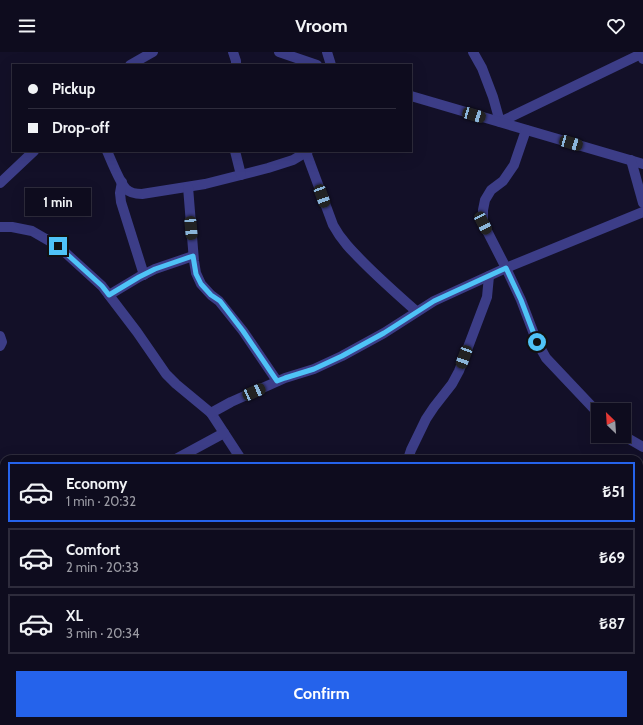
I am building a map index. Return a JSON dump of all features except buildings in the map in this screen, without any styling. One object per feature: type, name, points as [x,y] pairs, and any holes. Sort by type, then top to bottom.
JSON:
[{"type":"street","points":[[132,64],[153,52]]},
{"type":"street","points":[[233,52],[236,64]]},
{"type":"street","points":[[279,52],[315,64]]},
{"type":"street","points":[[327,52],[331,64]]},
{"type":"street","points":[[473,52],[482,68],[493,97],[500,122]]},
{"type":"street","points":[[500,122],[642,55]]},
{"type":"street","points":[[412,96],[643,164]]},
{"type":"street","points":[[526,130],[514,165],[503,181],[491,190],[485,200],[483,223],[521,300],[537,342],[546,358],[591,406]]},
{"type":"street","points":[[0,183],[33,152]]},
{"type":"street","points":[[107,152],[126,189],[136,194],[205,184],[268,168],[293,160],[307,152],[333,226],[338,234],[345,244],[416,312]]},
{"type":"street","points":[[235,152],[241,175]]},
{"type":"street","points":[[631,160],[643,203]]},
{"type":"street","points":[[122,182],[120,193],[122,202],[144,275]]},
{"type":"street","points":[[188,187],[193,256],[196,274],[201,284],[211,295],[220,301],[243,331],[277,381]]},
{"type":"street","points":[[210,413],[277,381],[314,369],[342,356],[384,333],[434,301],[506,268],[643,212]]},
{"type":"street","points":[[0,227],[12,227],[32,231],[58,246],[102,286],[137,332],[166,374],[210,413],[238,455]]},
{"type":"street","points":[[109,295],[155,269],[193,256]]},
{"type":"street","points":[[409,455],[426,420],[452,384],[459,371],[487,298],[489,276]]},
{"type":"street","points":[[0,336],[2,342],[0,346]]},
{"type":"street","points":[[183,455],[224,433]]},
{"type":"street","points":[[631,440],[643,447]]},
{"type":"route","points":[[58,246],[102,286],[109,295],[155,269],[193,256],[196,274],[201,284],[211,295],[220,301],[243,331],[277,381],[314,369],[342,356],[384,333],[434,301],[506,268],[521,300],[537,342]]}]
